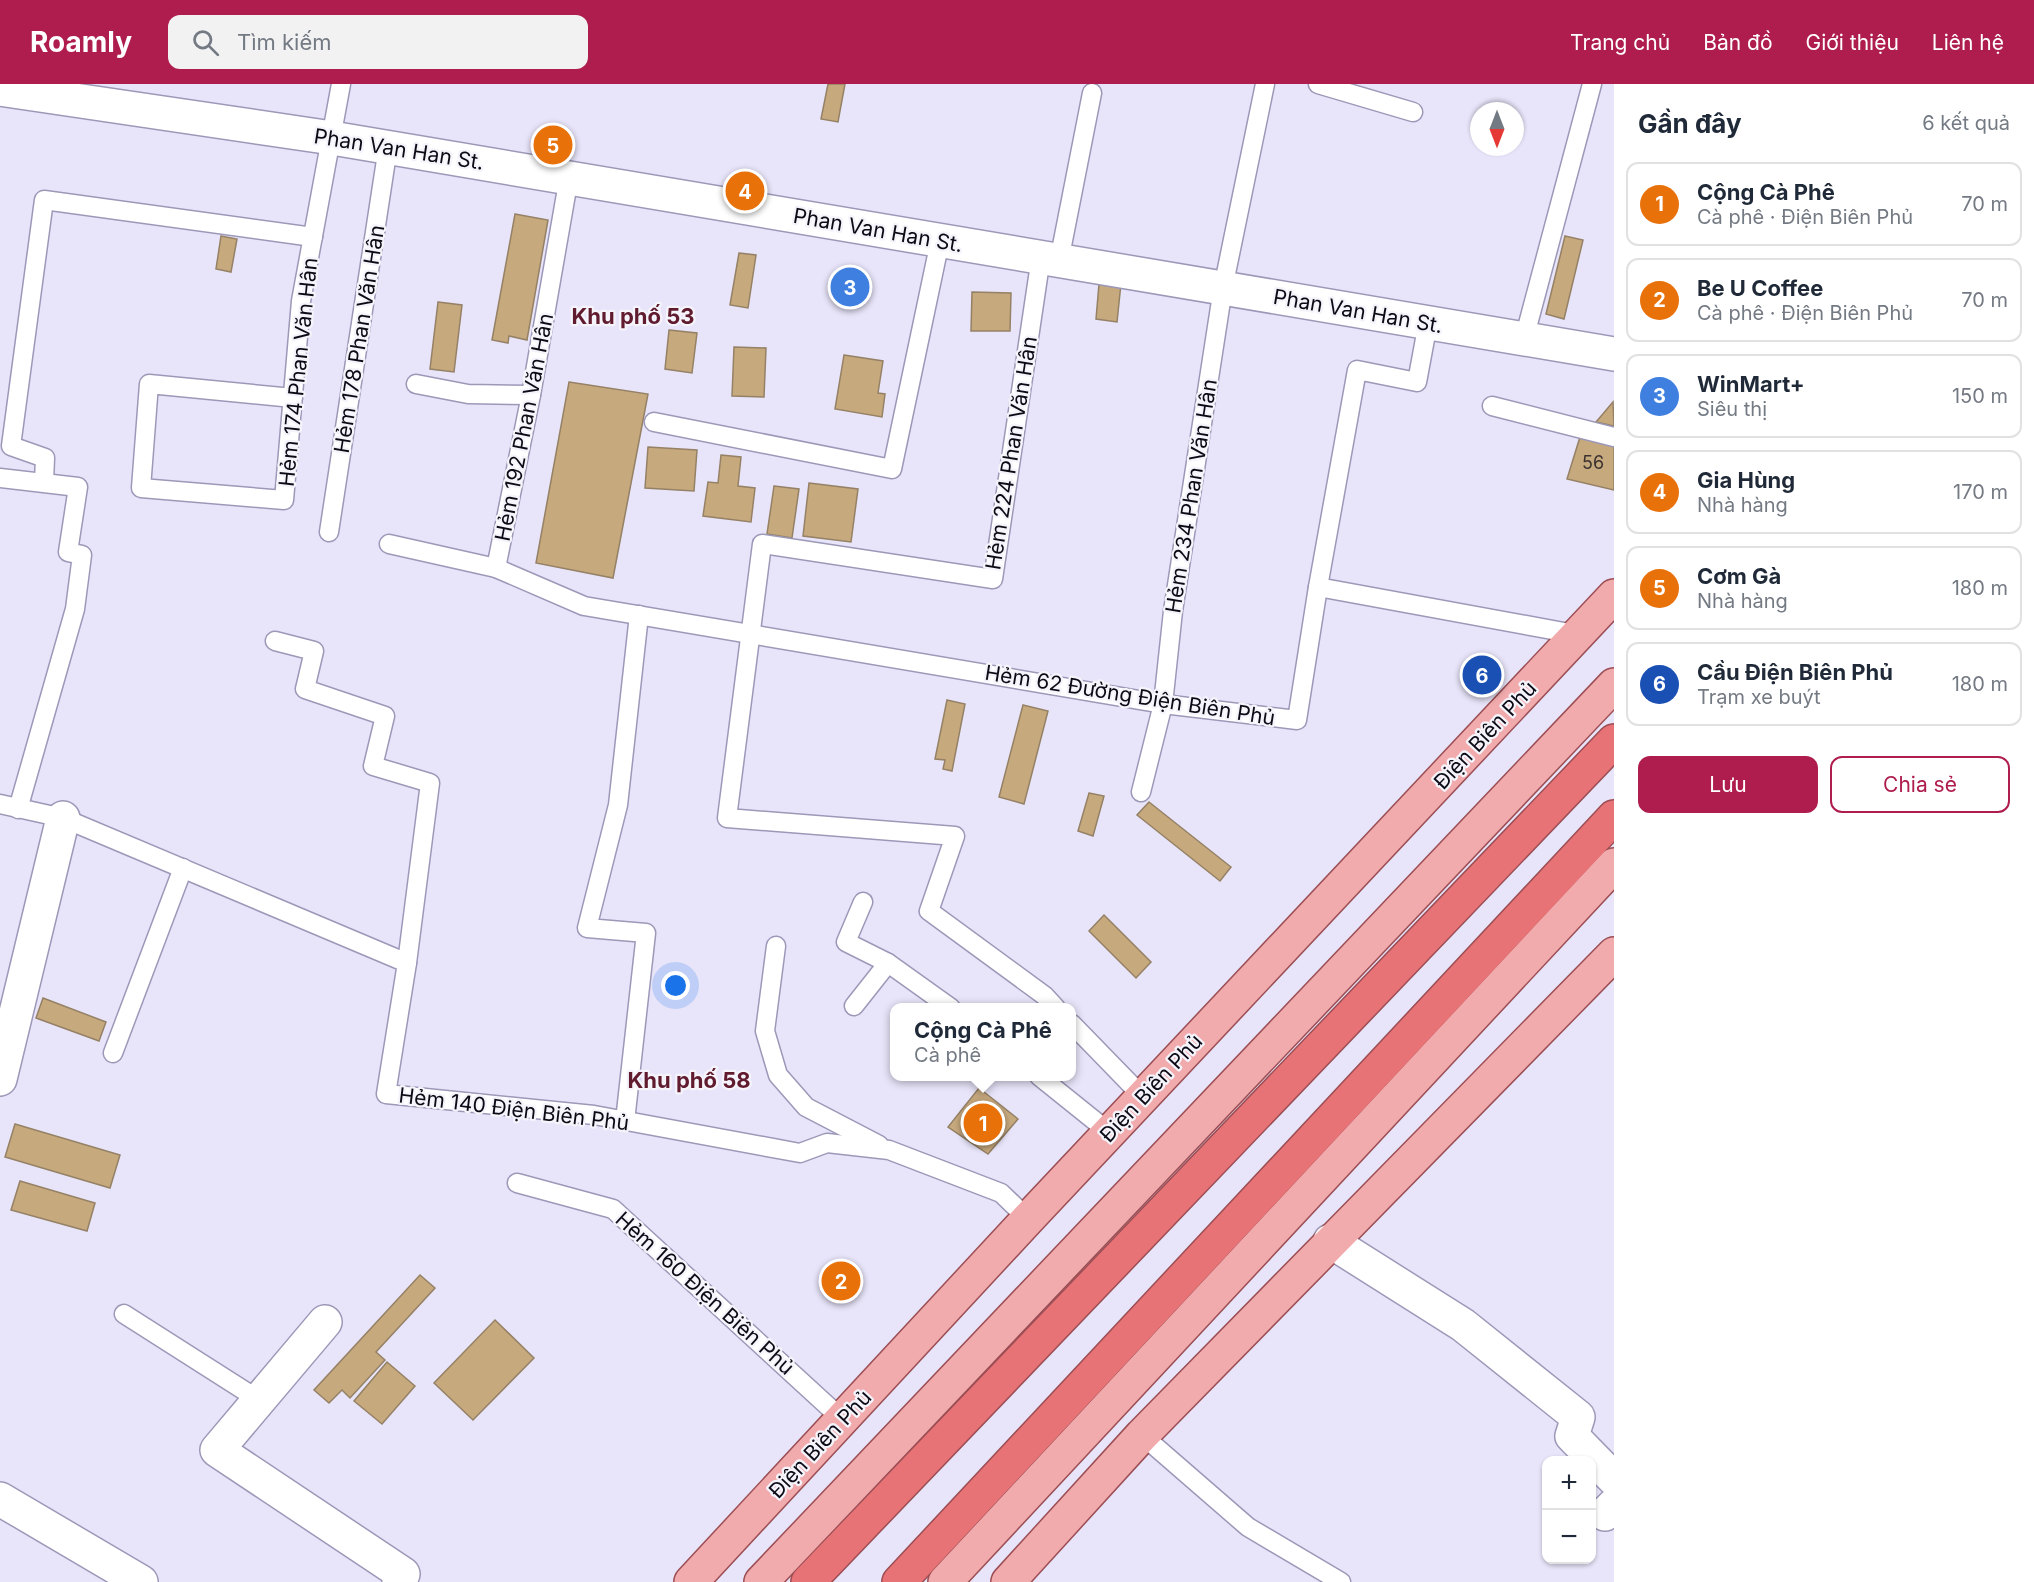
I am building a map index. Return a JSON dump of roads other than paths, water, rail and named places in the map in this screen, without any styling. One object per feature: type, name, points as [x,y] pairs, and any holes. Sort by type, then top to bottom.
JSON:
[{"type":"highway","points":[[808,1582],[1614,741]]},
{"type":"highway","points":[[899,1582],[1614,817]]},
{"type":"main road","name":"Điện Biên Phủ","points":[[691,1582],[1028,1219],[1614,596]]},
{"type":"main road","points":[[761,1582],[1614,685]]},
{"type":"main road","points":[[945,1582],[1614,865]]},
{"type":"main road","points":[[1008,1582],[1142,1434],[1614,954]]},
{"type":"street","name":"Phan Van Han St.","points":[[0,89],[388,147],[1614,354]]},
{"type":"street","points":[[0,1079],[4,1042],[63,818]]},
{"type":"street","points":[[1330,1241],[1463,1325],[1578,1417],[1572,1436],[1614,1479]]},
{"type":"street","points":[[325,1322],[217,1450],[404,1574],[399,1582]]},
{"type":"street","points":[[0,1500],[141,1582]]},
{"type":"lane","name":"Hẻm 174 Phan Văn Hân","points":[[293,398],[148,384],[141,488],[284,500],[293,398],[301,302],[341,84]]},
{"type":"lane","name":"Hẻm 234 Phan Văn Hân","points":[[1141,792],[1163,704],[1173,611],[1223,288],[1265,84]]},
{"type":"lane","points":[[1318,84],[1413,112]]},
{"type":"lane","points":[[1524,339],[1592,84]]},
{"type":"lane","points":[[1050,259],[1092,93]]},
{"type":"lane","name":"Hẻm 178 Phan Văn Hân","points":[[329,532],[388,147]]},
{"type":"lane","name":"Hẻm 192 Phan Văn Hân","points":[[389,544],[496,568],[531,395],[569,177]]},
{"type":"lane","points":[[44,482],[45,458],[11,446],[44,200],[313,237]]},
{"type":"lane","points":[[654,422],[892,469],[940,241]]},
{"type":"lane","name":"Hẻm 224 Phan Văn Hân","points":[[750,634],[762,544],[993,579],[1050,259]]},
{"type":"lane","points":[[1428,323],[1417,382],[1358,370],[1318,587],[1580,634]]},
{"type":"lane","points":[[416,384],[468,394],[531,395]]},
{"type":"lane","points":[[1492,406],[1614,437]]},
{"type":"lane","points":[[0,478],[78,487],[68,552],[82,555],[75,609],[9,806],[63,818],[407,963],[430,783],[372,766],[385,716],[305,689],[314,651],[275,641]]},
{"type":"lane","name":"Hẻm 62 Đường Điện Biên Phủ","points":[[496,568],[584,606],[1163,704],[1297,720],[1318,587]]},
{"type":"lane","points":[[625,1121],[646,933],[587,928],[618,805],[639,615]]},
{"type":"lane","points":[[750,634],[726,818],[955,836],[929,911],[1051,1003]]},
{"type":"lane","points":[[113,1053],[183,868]]},
{"type":"lane","points":[[863,902],[846,942],[888,963],[944,1003]]},
{"type":"lane","points":[[776,946],[765,1031],[778,1075],[806,1107],[889,1150]]},
{"type":"lane","name":"Hẻm 140 Điện Biên Phủ","points":[[407,963],[386,1095],[594,1115],[800,1153],[827,1143],[889,1150],[1001,1193],[1028,1219]]},
{"type":"lane","points":[[854,1006],[888,963]]},
{"type":"lane","points":[[1076,1029],[1143,1097]]},
{"type":"lane","points":[[1044,1081],[1110,1133]]},
{"type":"lane","name":"Hẻm 160 Điện Biên Phủ","points":[[517,1183],[613,1209],[843,1420]]},
{"type":"lane","points":[[124,1314],[259,1400]]},
{"type":"lane","points":[[1142,1434],[1248,1527],[1341,1582]]},
{"type":"place","name":"Cơm Gà","points":[[553,145]]},
{"type":"place","name":"Gia Hùng","points":[[745,191]]},
{"type":"place","name":"WinMart+","points":[[850,287]]},
{"type":"place","name":"Cầu Điện Biên Phủ","points":[[1482,675]]},
{"type":"place","name":"Cộng Cà Phê","points":[[983,1123]]},
{"type":"place","name":"Be U Coffee","points":[[841,1281]]},
{"type":"district","name":"Khu phố 53","points":[[633,316]]},
{"type":"district","name":"Khu phố 58","points":[[689,1080]]}]
